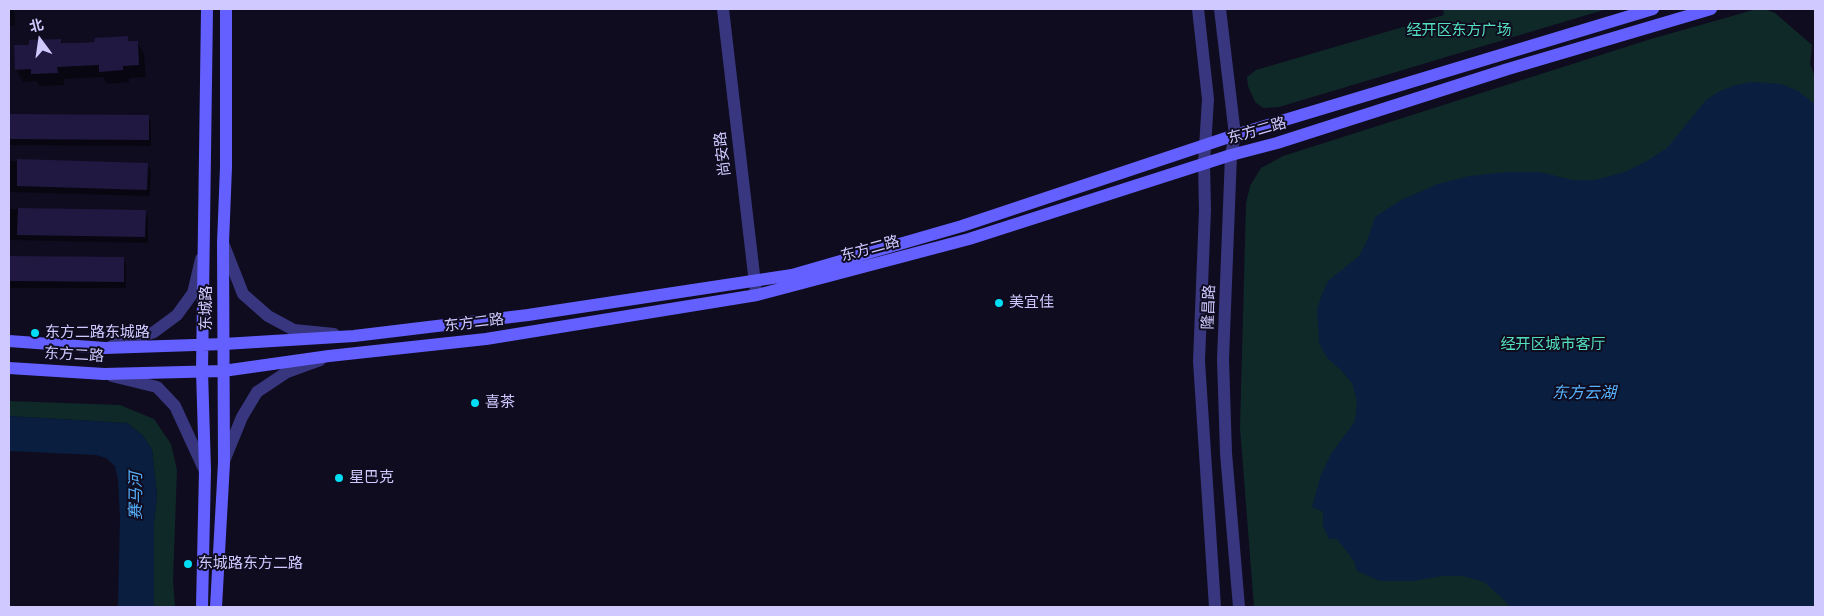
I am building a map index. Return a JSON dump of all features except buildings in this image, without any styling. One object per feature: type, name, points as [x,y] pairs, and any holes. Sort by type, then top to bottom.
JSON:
[{"type":"main road","name":"东城路","points":[[202,607],[205,470],[202,344],[207,9]]},
{"type":"main road","name":"东城路","points":[[216,607],[224,463],[223,243],[226,166],[226,9]]},
{"type":"main road","name":"东方二路","points":[[9,341],[104,348],[224,344],[354,336],[528,315],[792,275],[962,226],[1235,135],[1653,9]]},
{"type":"main road","name":"东方二路","points":[[9,368],[104,374],[223,371],[329,356],[486,339],[757,295],[969,239],[1231,155],[1277,143],[1526,64],[1711,9]]},
{"type":"street","name":"尚安路","points":[[723,9],[757,295]]},
{"type":"street","name":"隆昌路","points":[[1198,9],[1208,99],[1204,164],[1205,210],[1199,361],[1215,607]]},
{"type":"street","name":"隆昌路","points":[[1220,9],[1235,135],[1231,155],[1223,359],[1226,453],[1239,607]]},
{"type":"street","points":[[223,243],[243,294],[268,316],[294,330],[354,336]]},
{"type":"street","points":[[104,348],[154,332],[177,315],[193,292],[204,250]]},
{"type":"street","points":[[224,463],[242,417],[257,392],[287,372],[329,356]]},
{"type":"street","points":[[104,374],[158,387],[175,406],[205,470]]},
{"type":"green space","name":"经开区东方广场","points":[[1443,9],[1607,9],[1279,107],[1263,108],[1255,102],[1248,86],[1247,77],[1256,70],[1444,15]]},
{"type":"green space","name":"东方云湖","points":[[1757,9],[1764,9],[1775,13],[1812,45],[1810,64],[1815,77],[1815,607],[1254,607],[1240,428],[1246,204],[1250,186],[1261,168],[1283,156],[1651,39]]},
{"type":"green space","points":[[9,401],[120,405],[154,419],[171,444],[177,470],[173,580],[175,607],[154,607],[154,523],[157,495],[152,449],[142,435],[127,423],[9,416]]},
{"type":"water","name":"东方云湖","points":[[1752,82],[1781,84],[1798,91],[1815,104],[1815,607],[1510,607],[1484,582],[1463,576],[1442,576],[1413,581],[1380,581],[1357,571],[1354,561],[1337,539],[1329,539],[1323,526],[1323,512],[1312,507],[1321,475],[1331,454],[1355,421],[1357,401],[1352,383],[1327,358],[1319,343],[1317,310],[1328,281],[1359,256],[1367,241],[1375,217],[1401,200],[1438,184],[1470,176],[1507,172],[1540,172],[1572,180],[1595,180],[1625,172],[1667,148],[1706,100],[1720,91]]},
{"type":"water","name":"赛马河","points":[[9,416],[127,423],[142,435],[152,449],[157,495],[154,523],[154,607],[118,607],[120,517],[118,480],[115,466],[106,458],[96,455],[9,451]]},
{"type":"place","name":"美宜佳","points":[[999,303]]},
{"type":"place","name":"东方二路东城路","points":[[35,333]]},
{"type":"place","name":"喜茶","points":[[475,403]]},
{"type":"place","name":"星巴克","points":[[339,478]]},
{"type":"place","name":"东城路东方二路","points":[[188,564]]},
{"type":"park label","name":"经开区城市客厅","points":[[1553,345]]}]
